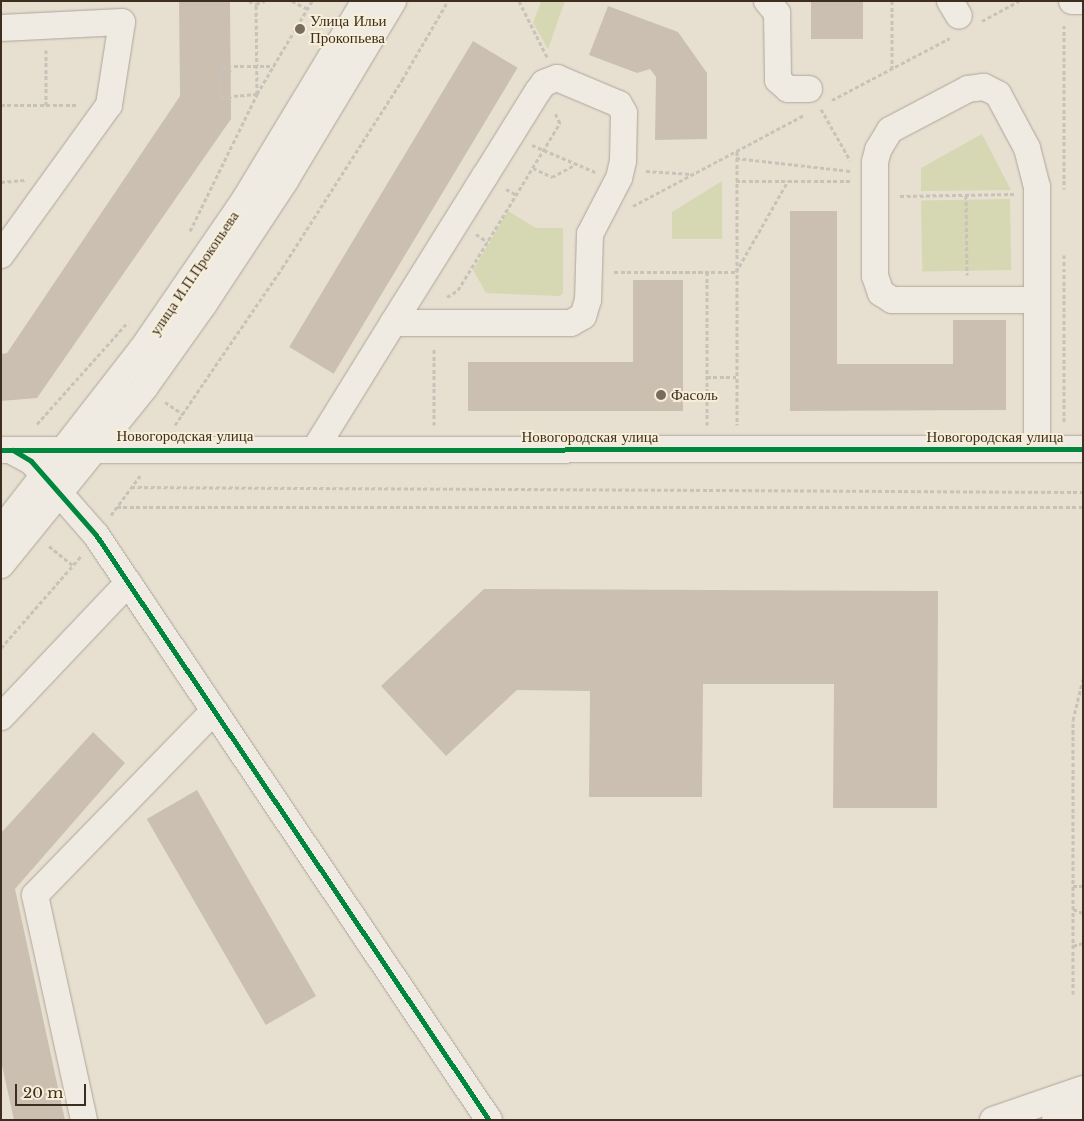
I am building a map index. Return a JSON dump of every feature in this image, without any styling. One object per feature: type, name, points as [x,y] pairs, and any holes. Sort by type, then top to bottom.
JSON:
[{"type":"street","name":"улица И.П.Прокопьева","points":[[1,565],[54,485],[67,448],[142,349],[245,199],[365,1]]},
{"type":"street","name":"улица И.П.Прокопьева","points":[[1,530],[97,448],[204,304],[290,172],[392,1]]},
{"type":"street","points":[[767,1],[774,8],[778,19],[778,80],[788,89],[815,98]]},
{"type":"street","points":[[1072,2],[1083,1]]},
{"type":"street","points":[[1,28],[46,28],[122,22],[109,105],[1,255]]},
{"type":"street","points":[[315,449],[393,323],[510,136],[548,84],[621,106],[619,175],[590,234],[587,308],[583,316],[571,323],[393,323]]},
{"type":"street","points":[[1037,300],[892,300],[881,293],[875,276],[875,189],[878,150],[890,130],[968,89],[984,87],[998,94],[1027,148],[1035,170],[1037,194],[1037,300],[1037,449]]},
{"type":"street","name":"Новогородская улица","points":[[67,448],[1083,449]]},
{"type":"street","points":[[6,450],[67,448]]},
{"type":"street","points":[[6,450],[23,454],[54,485],[96,535],[489,1120]]},
{"type":"street","points":[[1,717],[128,583]]},
{"type":"street","points":[[84,1120],[35,895],[214,711]]},
{"type":"street","points":[[993,1120],[1083,1089]]},
{"type":"street","points":[[1055,1120],[1083,1111]]},
{"type":"path","points":[[249,1],[256,4],[265,1]]},
{"type":"path","points":[[292,1],[308,9]]},
{"type":"path","points":[[188,237],[257,94],[312,1]]},
{"type":"path","points":[[172,430],[282,268],[402,80],[448,1]]},
{"type":"path","points":[[409,298],[446,297],[458,290],[561,120],[519,1]]},
{"type":"path","points":[[892,1],[892,68]]},
{"type":"path","points":[[256,4],[255,65],[257,94]]},
{"type":"path","points":[[46,28],[46,105]]},
{"type":"path","points":[[221,66],[274,66]]},
{"type":"path","points":[[221,66],[231,72]]},
{"type":"path","points":[[221,66],[221,96]]},
{"type":"path","points":[[221,96],[257,94]]},
{"type":"path","points":[[221,96],[231,102]]},
{"type":"path","points":[[736,158],[856,172],[815,98]]},
{"type":"path","points":[[1,105],[109,105]]},
{"type":"path","points":[[510,136],[576,164],[619,175],[693,174]]},
{"type":"path","points":[[736,151],[737,433]]},
{"type":"path","points":[[533,168],[552,177],[576,164]]},
{"type":"path","points":[[736,181],[788,181],[966,195],[1037,194]]},
{"type":"path","points":[[736,272],[788,181]]},
{"type":"path","points":[[966,195],[967,301]]},
{"type":"path","points":[[588,272],[736,272]]},
{"type":"path","points":[[707,272],[707,433]]},
{"type":"path","points":[[33,425],[40,423],[132,318]]},
{"type":"path","points":[[434,323],[434,433]]},
{"type":"path","points":[[707,377],[736,377]]},
{"type":"path","points":[[162,400],[184,414]]},
{"type":"path","points":[[107,521],[143,471]]},
{"type":"path","points":[[131,488],[1083,492]]},
{"type":"path","points":[[117,507],[1083,507]]},
{"type":"path","points":[[42,540],[74,566]]},
{"type":"path","points":[[1,648],[74,566],[83,553]]},
{"type":"path","points":[[1073,994],[1073,720],[1083,679]]},
{"type":"path","points":[[1073,886],[1083,886]]},
{"type":"path","points":[[1073,909],[1083,913]]},
{"type":"path","points":[[1073,946],[1083,943]]},
{"type":"green space","points":[[541,1],[565,1],[548,49],[533,23]]},
{"type":"green space","points":[[982,134],[1011,190],[921,191],[921,168]]},
{"type":"green space","points":[[722,181],[722,239],[672,239],[672,212]]},
{"type":"green space","points":[[1010,199],[1011,270],[922,272],[921,201]]},
{"type":"green space","points":[[508,211],[536,228],[563,228],[563,293],[560,296],[486,293],[473,270]]},
{"type":"building","points":[[179,1],[230,1],[231,119],[37,398],[1,401],[1,354],[7,353],[180,96]]},
{"type":"building","points":[[811,1],[863,1],[863,39],[811,39]]},
{"type":"building","points":[[608,6],[678,32],[707,73],[707,139],[655,140],[656,77],[650,69],[637,73],[589,55]]},
{"type":"building","points":[[473,41],[518,68],[334,374],[289,347]]},
{"type":"building","points":[[790,211],[837,211],[837,364],[953,364],[953,320],[1006,320],[1006,410],[790,411]]},
{"type":"building","points":[[633,280],[683,280],[683,411],[468,411],[468,362],[633,362]]},
{"type":"building","points":[[484,589],[938,591],[937,808],[833,808],[834,684],[703,684],[702,797],[589,797],[590,691],[517,690],[446,756],[381,686]]},
{"type":"building","points":[[93,732],[125,763],[15,889],[65,1120],[14,1120],[1,1061],[1,833]]},
{"type":"building","points":[[197,790],[316,996],[266,1025],[147,819]]},
{"type":"cycle path","points":[[1,450],[1083,449]]},
{"type":"cycle path","points":[[13,450],[31,461],[96,535],[489,1120]]},
{"type":"place","name":"Улица Ильи Прокопьева","points":[[300,29]]},
{"type":"place","name":"Фасоль","points":[[661,395]]}]
